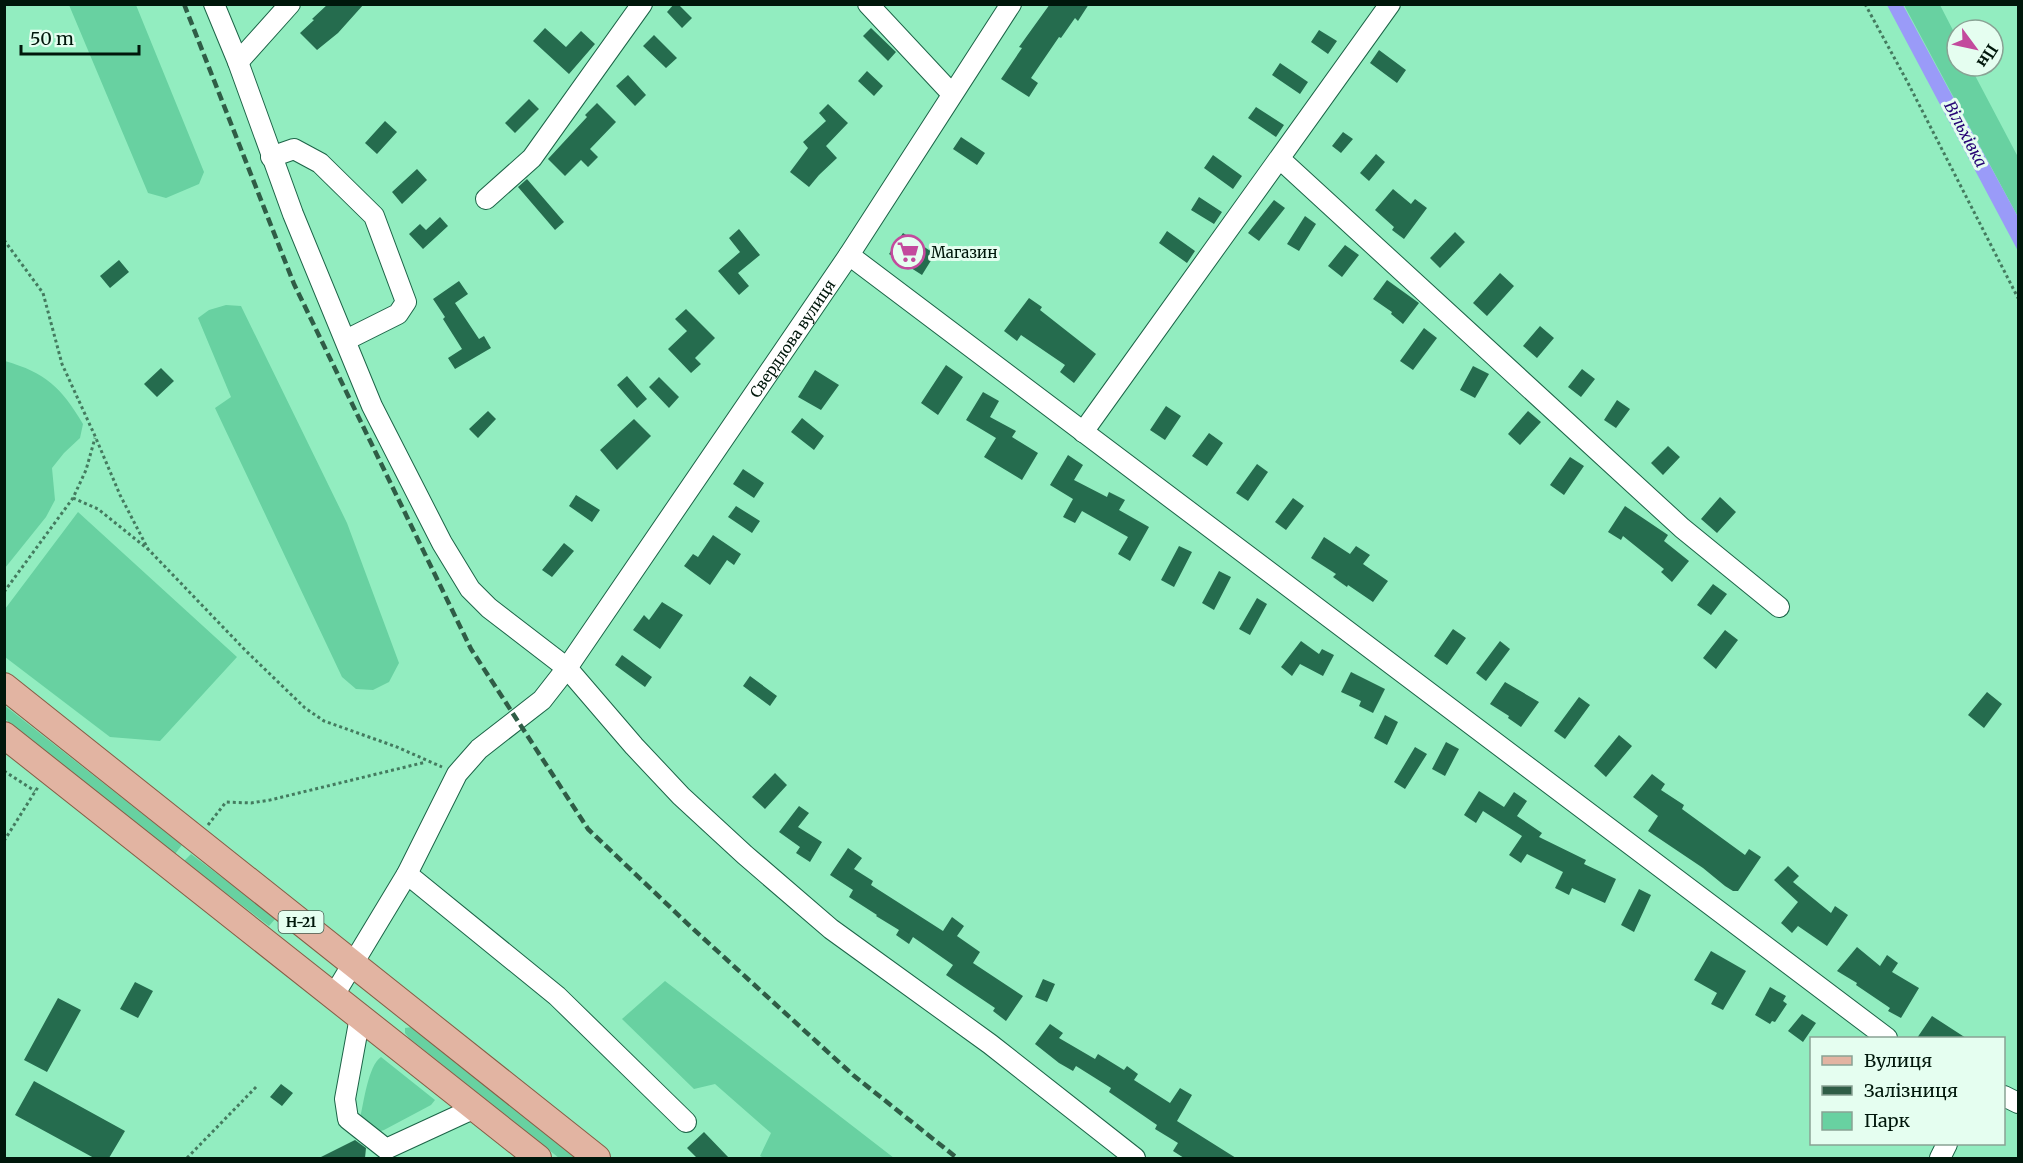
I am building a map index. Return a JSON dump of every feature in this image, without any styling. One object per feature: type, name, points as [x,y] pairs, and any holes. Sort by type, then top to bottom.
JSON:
[{"type":"main road","name":"Н-21","points":[[4,686],[597,1158]]},
{"type":"main road","name":"Н-21","points":[[4,735],[42,781],[334,995],[538,1158]]},
{"type":"street","points":[[214,4],[238,62],[293,214],[372,406],[442,543],[470,589],[489,608],[567,668],[634,746],[681,796],[762,870],[831,929],[990,1044],[1135,1158]]},
{"type":"street","points":[[238,62],[290,4]]},
{"type":"street","points":[[486,199],[532,158],[642,4]]},
{"type":"street","points":[[868,4],[952,94]]},
{"type":"street","name":"Свердлова вулиця","points":[[334,995],[407,874],[457,774],[479,749],[542,700],[567,668],[849,255],[1011,4]]},
{"type":"street","points":[[1083,432],[1390,4]]},
{"type":"street","points":[[271,157],[294,149],[320,163],[374,216],[406,302],[398,314],[346,340]]},
{"type":"street","points":[[1280,159],[1682,528],[1779,607]]},
{"type":"street","points":[[849,255],[1886,1037]]},
{"type":"street","points":[[407,874],[557,996],[686,1122]]},
{"type":"street","points":[[360,1017],[345,1099],[348,1119],[386,1149],[475,1108]]},
{"type":"street","points":[[2005,1096],[2019,1103]]},
{"type":"path","points":[[1865,4],[2019,298]]},
{"type":"path","points":[[4,240],[43,293],[62,364],[120,495],[149,550]]},
{"type":"path","points":[[4,592],[73,498],[86,470],[95,436]]},
{"type":"path","points":[[73,498],[98,509],[149,550],[245,650],[305,708],[324,721],[397,747],[457,774]]},
{"type":"path","points":[[226,802],[251,803],[270,800],[427,761]]},
{"type":"path","points":[[4,771],[42,781],[4,841]]},
{"type":"path","points":[[187,1158],[258,1085]]},
{"type":"green space","points":[[69,5],[136,5],[204,172],[199,184],[166,198],[148,193]]},
{"type":"green space","points":[[1904,5],[1940,5],[1947,18],[1945,78],[1976,78],[2018,157],[2018,217]]},
{"type":"green space","points":[[226,305],[241,306],[347,523],[399,663],[389,682],[373,690],[356,689],[342,677],[215,408],[231,397],[198,318],[209,310]]},
{"type":"green space","points":[[5,361],[42,376],[51,383],[67,400],[83,424],[80,438],[52,468],[55,500],[46,517],[5,568]]},
{"type":"green space","points":[[78,512],[237,657],[160,741],[110,737],[5,657],[5,609]]},
{"type":"green space","points":[[4,705],[182,845],[175,854],[5,719]]},
{"type":"green space","points":[[191,854],[276,918],[269,926],[184,861]]},
{"type":"green space","points":[[665,981],[894,1158],[764,1158],[760,1156],[771,1133],[715,1084],[694,1089],[622,1019]]},
{"type":"green space","points":[[412,1027],[577,1158],[559,1158],[409,1038],[405,1033],[405,1028]]},
{"type":"green space","points":[[381,1057],[435,1100],[431,1105],[378,1132],[360,1118],[370,1076]]},
{"type":"water","name":"Вільхівка","points":[[1887,5],[1903,5],[2018,217],[2018,251]]},
{"type":"building","points":[[328,4],[364,4],[338,33],[317,50],[300,33]]},
{"type":"building","points":[[674,4],[678,4],[692,18],[682,28],[667,12]]},
{"type":"building","points":[[1050,4],[1089,4],[1078,21],[1075,18],[1061,38],[1059,37],[1031,78],[1038,83],[1029,97],[1001,79],[1022,48],[1019,47]]},
{"type":"building","points":[[545,28],[566,47],[581,31],[595,44],[569,74],[533,41]]},
{"type":"building","points":[[871,28],[896,52],[888,61],[863,36]]},
{"type":"building","points":[[1319,30],[1337,41],[1328,54],[1311,42]]},
{"type":"building","points":[[654,35],[677,58],[666,68],[643,46]]},
{"type":"building","points":[[1379,50],[1406,70],[1397,83],[1370,63]]},
{"type":"building","points":[[1280,63],[1308,82],[1300,94],[1272,75]]},
{"type":"building","points":[[867,71],[883,86],[874,96],[858,81]]},
{"type":"building","points":[[628,75],[646,95],[635,106],[616,86]]},
{"type":"building","points":[[529,99],[539,109],[515,133],[505,123]]},
{"type":"building","points":[[597,103],[616,122],[590,149],[598,157],[588,167],[581,160],[565,176],[548,159]]},
{"type":"building","points":[[828,104],[848,123],[826,146],[837,158],[809,187],[790,172],[808,148],[803,142],[826,121],[819,113]]},
{"type":"building","points":[[1256,107],[1284,125],[1276,137],[1248,118]]},
{"type":"building","points":[[385,121],[397,132],[377,154],[365,143]]},
{"type":"building","points":[[1343,132],[1353,139],[1341,153],[1332,146]]},
{"type":"building","points":[[961,137],[985,153],[977,165],[953,149]]},
{"type":"building","points":[[1376,154],[1385,162],[1369,181],[1360,173]]},
{"type":"building","points":[[1213,155],[1242,176],[1233,189],[1204,168]]},
{"type":"building","points":[[417,169],[427,180],[402,204],[392,192]]},
{"type":"building","points":[[527,179],[564,222],[555,230],[518,187]]},
{"type":"building","points":[[1393,189],[1411,204],[1415,199],[1427,208],[1404,239],[1392,230],[1394,227],[1375,210]]},
{"type":"building","points":[[1199,197],[1222,212],[1214,224],[1191,210]]},
{"type":"building","points":[[1274,200],[1285,208],[1259,241],[1248,233]]},
{"type":"building","points":[[1305,216],[1316,224],[1299,251],[1287,244]]},
{"type":"building","points":[[440,217],[448,226],[423,249],[409,234],[420,224],[426,230]]},
{"type":"building","points":[[739,229],[760,255],[738,273],[749,286],[739,295],[718,271],[740,252],[729,238]]},
{"type":"building","points":[[1167,231],[1195,251],[1187,263],[1159,243]]},
{"type":"building","points":[[1455,232],[1465,242],[1440,268],[1430,258]]},
{"type":"building","points":[[903,233],[935,254],[922,275],[889,254]]},
{"type":"building","points":[[1345,245],[1359,255],[1342,277],[1328,266]]},
{"type":"building","points":[[119,260],[129,272],[110,288],[100,276]]},
{"type":"building","points":[[1500,273],[1514,286],[1487,316],[1473,303]]},
{"type":"building","points":[[1387,280],[1419,303],[1403,324],[1391,314],[1392,312],[1373,299]]},
{"type":"building","points":[[459,281],[468,294],[455,303],[479,339],[484,336],[491,348],[455,369],[448,358],[462,349],[433,299]]},
{"type":"building","points":[[1029,298],[1042,307],[1040,310],[1096,354],[1074,383],[1060,372],[1065,365],[1021,335],[1017,341],[1004,331]]},
{"type":"building","points":[[686,309],[715,338],[695,358],[701,364],[691,373],[668,349],[687,331],[675,319]]},
{"type":"building","points":[[1540,326],[1554,338],[1537,358],[1523,346]]},
{"type":"building","points":[[1424,328],[1437,338],[1413,370],[1400,361]]},
{"type":"building","points":[[946,365],[963,377],[938,415],[921,403]]},
{"type":"building","points":[[1473,366],[1489,374],[1475,398],[1460,390]]},
{"type":"building","points":[[161,368],[174,381],[157,397],[144,384]]},
{"type":"building","points":[[1582,369],[1595,379],[1581,397],[1568,387]]},
{"type":"building","points":[[815,370],[839,385],[821,410],[798,397]]},
{"type":"building","points":[[627,376],[647,399],[637,408],[617,385]]},
{"type":"building","points":[[659,377],[679,397],[669,408],[649,387]]},
{"type":"building","points":[[983,392],[999,401],[990,417],[1016,431],[1012,437],[1038,453],[1022,480],[984,457],[996,438],[966,420]]},
{"type":"building","points":[[1617,400],[1630,409],[1616,428],[1604,420]]},
{"type":"building","points":[[1166,406],[1181,416],[1165,440],[1150,430]]},
{"type":"building","points":[[488,411],[496,419],[478,438],[469,429]]},
{"type":"building","points":[[1528,411],[1541,422],[1520,445],[1508,434]]},
{"type":"building","points":[[802,418],[824,436],[814,450],[791,432]]},
{"type":"building","points":[[634,419],[651,436],[617,470],[600,450]]},
{"type":"building","points":[[1209,433],[1223,443],[1207,466],[1192,456]]},
{"type":"building","points":[[1668,446],[1680,457],[1663,475],[1651,463]]},
{"type":"building","points":[[1068,455],[1083,465],[1074,480],[1107,497],[1109,492],[1125,500],[1119,510],[1149,527],[1130,561],[1118,554],[1128,537],[1082,511],[1075,523],[1063,517],[1073,499],[1050,485]]},
{"type":"building","points":[[1570,457],[1584,466],[1564,495],[1550,485]]},
{"type":"building","points":[[1257,464],[1268,472],[1248,501],[1236,493]]},
{"type":"building","points":[[743,469],[764,483],[754,498],[733,484]]},
{"type":"building","points":[[576,495],[600,510],[592,522],[569,506]]},
{"type":"building","points":[[1720,497],[1736,512],[1717,533],[1701,519]]},
{"type":"building","points":[[1293,498],[1304,506],[1286,530],[1275,522]]},
{"type":"building","points":[[736,506],[760,521],[752,533],[728,517]]},
{"type":"building","points":[[1625,506],[1668,535],[1664,541],[1689,561],[1672,582],[1661,572],[1664,569],[1623,536],[1621,540],[1608,532]]},
{"type":"building","points":[[713,535],[741,554],[734,565],[727,560],[710,585],[684,566],[693,554],[698,557]]},
{"type":"building","points":[[1324,537],[1350,554],[1356,546],[1370,555],[1363,564],[1388,581],[1373,602],[1348,585],[1347,587],[1333,577],[1336,574],[1311,558]]},
{"type":"building","points":[[564,543],[574,551],[552,577],[542,570]]},
{"type":"building","points":[[1179,546],[1192,552],[1174,587],[1161,580]]},
{"type":"building","points":[[1219,571],[1231,577],[1214,610],[1202,603]]},
{"type":"building","points":[[1713,584],[1727,594],[1711,615],[1697,605]]},
{"type":"building","points":[[1257,598],[1267,604],[1250,635],[1239,629]]},
{"type":"building","points":[[662,602],[683,615],[660,649],[633,630],[644,615],[649,620]]},
{"type":"building","points":[[1453,629],[1466,638],[1447,665],[1434,656]]},
{"type":"building","points":[[1725,630],[1738,640],[1716,669],[1703,658]]},
{"type":"building","points":[[1301,641],[1319,654],[1322,649],[1334,655],[1323,676],[1300,664],[1292,676],[1281,667]]},
{"type":"building","points":[[1500,641],[1510,649],[1486,681],[1476,673]]},
{"type":"building","points":[[622,655],[652,677],[645,687],[615,665]]},
{"type":"building","points":[[1351,672],[1385,689],[1373,713],[1359,706],[1361,701],[1341,692]]},
{"type":"building","points":[[750,676],[777,696],[770,706],[743,686]]},
{"type":"building","points":[[1505,682],[1539,702],[1521,727],[1490,704]]},
{"type":"building","points":[[1987,692],[2002,704],[1984,728],[1968,715]]},
{"type":"building","points":[[1579,697],[1590,705],[1565,739],[1554,731]]},
{"type":"building","points":[[1385,715],[1398,722],[1387,745],[1374,738]]},
{"type":"building","points":[[1619,735],[1632,746],[1606,777],[1594,766]]},
{"type":"building","points":[[1446,742],[1459,749],[1445,776],[1432,769]]},
{"type":"building","points":[[1415,747],[1427,754],[1405,789],[1394,782]]},
{"type":"building","points":[[775,773],[787,785],[765,809],[752,797]]},
{"type":"building","points":[[1652,774],[1665,784],[1661,790],[1684,805],[1682,809],[1745,855],[1749,849],[1761,857],[1738,891],[1725,886],[1703,868],[1648,831],[1658,816],[1633,797]]},
{"type":"building","points":[[1479,791],[1504,807],[1514,792],[1527,801],[1517,816],[1542,833],[1539,837],[1586,860],[1584,864],[1616,879],[1605,903],[1572,888],[1569,895],[1555,888],[1563,872],[1527,854],[1521,863],[1509,855],[1522,836],[1483,811],[1476,823],[1464,815]]},
{"type":"building","points":[[799,806],[809,813],[798,827],[822,842],[810,862],[796,853],[800,847],[779,832]]},
{"type":"building","points":[[848,848],[862,858],[854,869],[873,881],[871,885],[943,931],[952,917],[964,926],[957,936],[980,952],[973,963],[1023,996],[1006,1021],[993,1011],[995,1008],[946,975],[953,965],[913,937],[909,944],[896,935],[899,930],[849,897],[853,890],[830,875]]},
{"type":"building","points":[[1788,866],[1799,876],[1793,882],[1831,913],[1835,906],[1848,915],[1827,946],[1798,926],[1792,933],[1781,923],[1798,902],[1774,880]]},
{"type":"building","points":[[1639,889],[1651,895],[1634,932],[1621,925]]},
{"type":"building","points":[[1857,947],[1880,966],[1887,955],[1898,963],[1892,972],[1919,988],[1901,1018],[1888,1011],[1890,1008],[1856,985],[1857,983],[1837,971]]},
{"type":"building","points":[[1711,951],[1746,971],[1723,1010],[1711,1004],[1717,993],[1694,980]]},
{"type":"building","points":[[1043,979],[1055,984],[1047,1002],[1035,997]]},
{"type":"building","points":[[135,982],[153,991],[138,1018],[120,1009]]},
{"type":"building","points":[[1770,987],[1786,996],[1783,1001],[1787,1004],[1775,1022],[1772,1021],[1770,1024],[1755,1015]]},
{"type":"building","points":[[58,998],[81,1010],[47,1072],[24,1060]]},
{"type":"building","points":[[1802,1014],[1816,1023],[1803,1042],[1788,1031]]},
{"type":"building","points":[[1932,1016],[1964,1037],[1918,1037]]},
{"type":"building","points":[[1050,1024],[1063,1033],[1059,1038],[1095,1059],[1098,1054],[1124,1070],[1127,1066],[1138,1074],[1134,1080],[1170,1103],[1180,1088],[1192,1095],[1177,1121],[1236,1158],[1184,1158],[1173,1151],[1178,1143],[1155,1129],[1157,1125],[1109,1092],[1111,1088],[1076,1066],[1073,1071],[1059,1063],[1035,1044]]},
{"type":"building","points":[[34,1081],[125,1131],[109,1158],[94,1158],[15,1115]]},
{"type":"building","points":[[281,1084],[293,1093],[282,1106],[270,1097]]},
{"type":"building","points":[[704,1132],[729,1158],[697,1158],[687,1148]]},
{"type":"building","points":[[355,1140],[366,1148],[365,1158],[319,1158]]},
{"type":"railway","points":[[184,4],[294,284],[471,649],[588,829],[853,1075],[957,1158]]},
{"type":"place","name":"Mагазин","points":[[908,252]]}]
